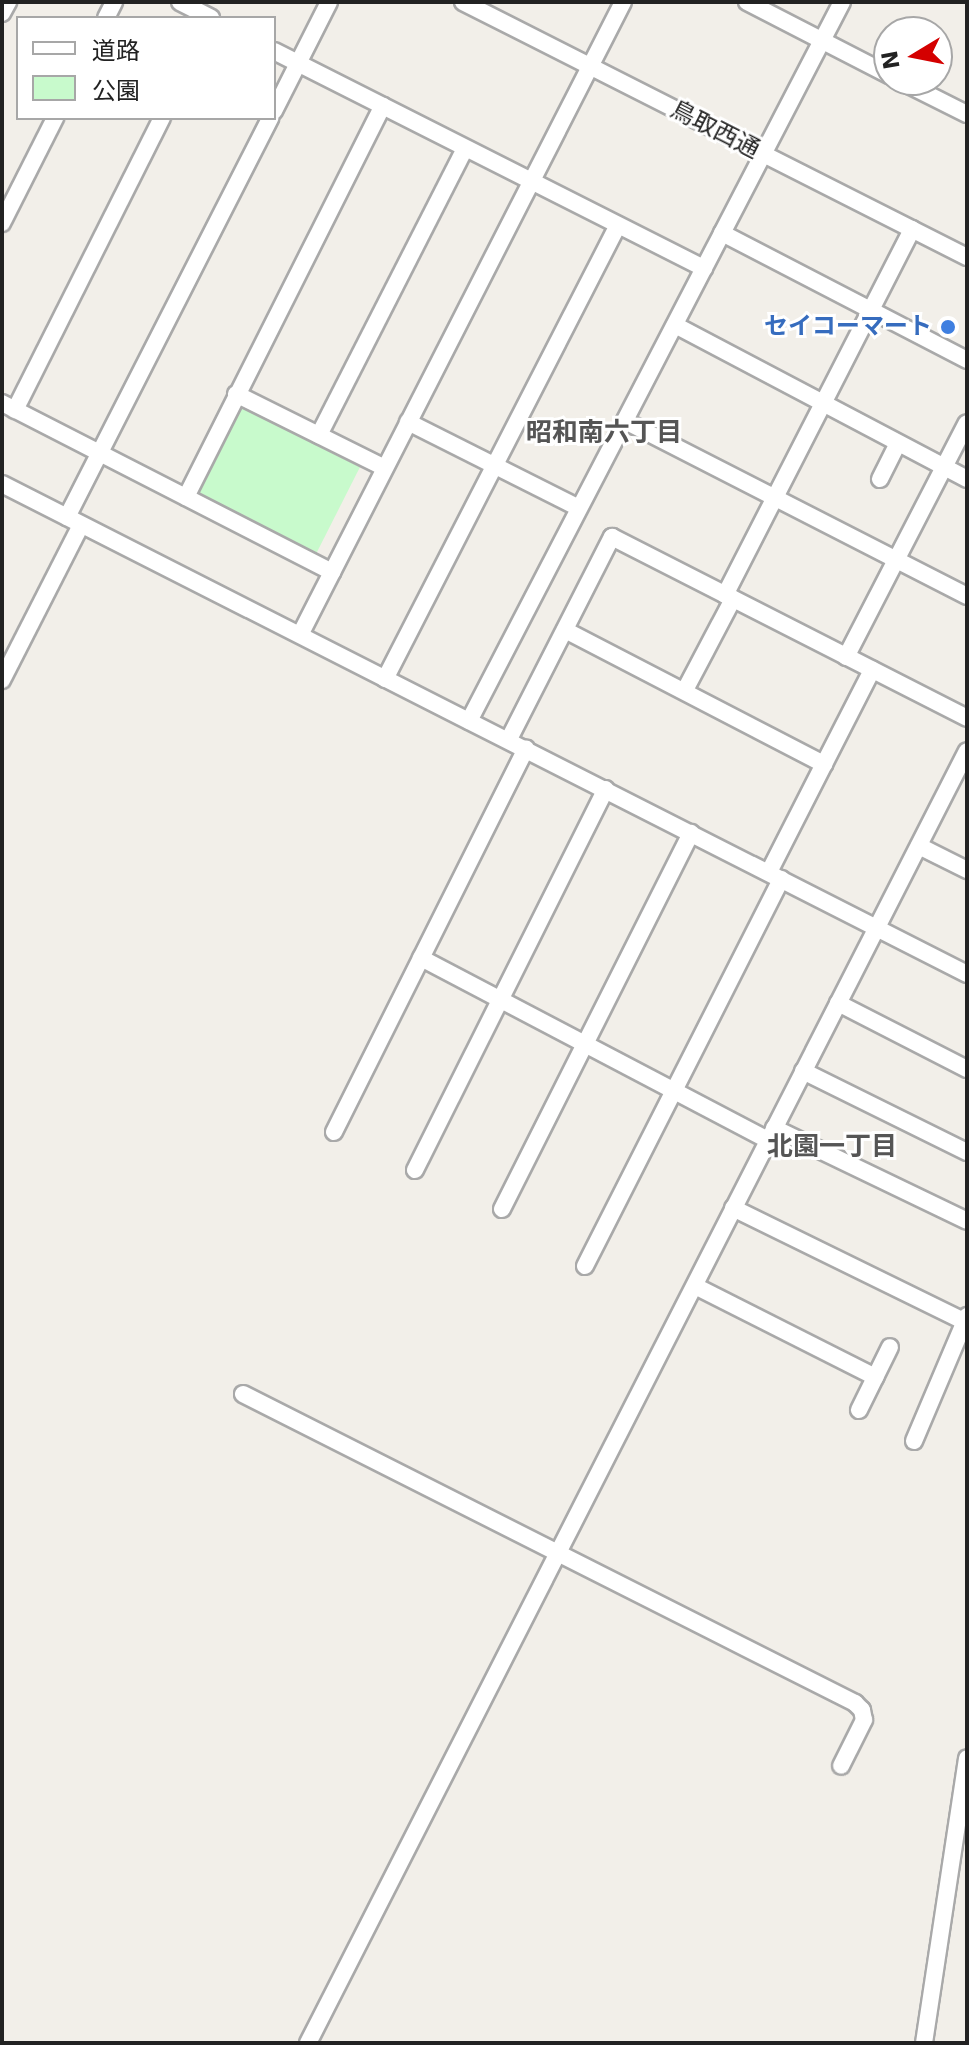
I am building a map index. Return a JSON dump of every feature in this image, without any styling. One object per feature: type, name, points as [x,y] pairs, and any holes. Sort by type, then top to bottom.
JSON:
[{"type":"street","points":[[2,13],[8,2]]},
{"type":"street","points":[[180,2],[207,16]]},
{"type":"street","points":[[276,107],[329,2]]},
{"type":"street","name":"鳥取西通","points":[[463,2],[967,257]]},
{"type":"street","points":[[301,633],[623,2]]},
{"type":"street","points":[[747,2],[873,67]]},
{"type":"street","points":[[469,721],[842,2]]},
{"type":"street","points":[[276,52],[704,268]]},
{"type":"street","points":[[934,96],[967,114]]},
{"type":"street","points":[[186,497],[383,106]]},
{"type":"street","points":[[2,223],[54,120]]},
{"type":"street","points":[[161,120],[8,406],[332,572]]},
{"type":"street","points":[[2,680],[101,454],[269,120]]},
{"type":"street","points":[[319,435],[465,149]]},
{"type":"street","points":[[385,679],[618,225]]},
{"type":"street","points":[[685,690],[776,497],[912,229]]},
{"type":"street","points":[[722,233],[967,360]]},
{"type":"street","points":[[675,325],[967,479]]},
{"type":"street","points":[[236,394],[385,468]]},
{"type":"street","points":[[625,421],[967,596]]},
{"type":"street","points":[[408,422],[579,508]]},
{"type":"street","points":[[846,657],[967,423]]},
{"type":"street","points":[[880,479],[898,443]]},
{"type":"street","points":[[2,484],[301,633],[385,679],[509,739],[967,974]]},
{"type":"street","points":[[509,739],[612,537],[967,718]]},
{"type":"street","points":[[565,630],[824,764]]},
{"type":"street","points":[[585,1266],[673,1092],[824,764],[872,670]]},
{"type":"street","points":[[334,1132],[526,748]]},
{"type":"street","points":[[308,2043],[919,846],[961,778],[967,751]]},
{"type":"street","points":[[415,1170],[606,789]]},
{"type":"street","points":[[502,1209],[691,833]]},
{"type":"street","points":[[919,846],[967,870]]},
{"type":"street","points":[[421,958],[673,1092],[967,1221]]},
{"type":"street","points":[[838,1003],[967,1069]]},
{"type":"street","points":[[803,1071],[967,1152]]},
{"type":"street","points":[[733,1208],[966,1319],[914,1441]]},
{"type":"street","points":[[695,1286],[875,1377]]},
{"type":"street","points":[[859,1410],[890,1347]]},
{"type":"street","points":[[243,1394],[855,1703],[862,1710],[864,1720],[841,1766]]},
{"type":"street","points":[[924,2043],[967,1758]]},
{"type":"green space","points":[[239,406],[360,467],[316,554],[196,493]]},
{"type":"place","name":"セイコーマート","points":[[948,327]]},
{"type":"district","name":"昭和南六丁目","points":[[604,433]]},
{"type":"district","name":"北園一丁目","points":[[832,1147]]}]
